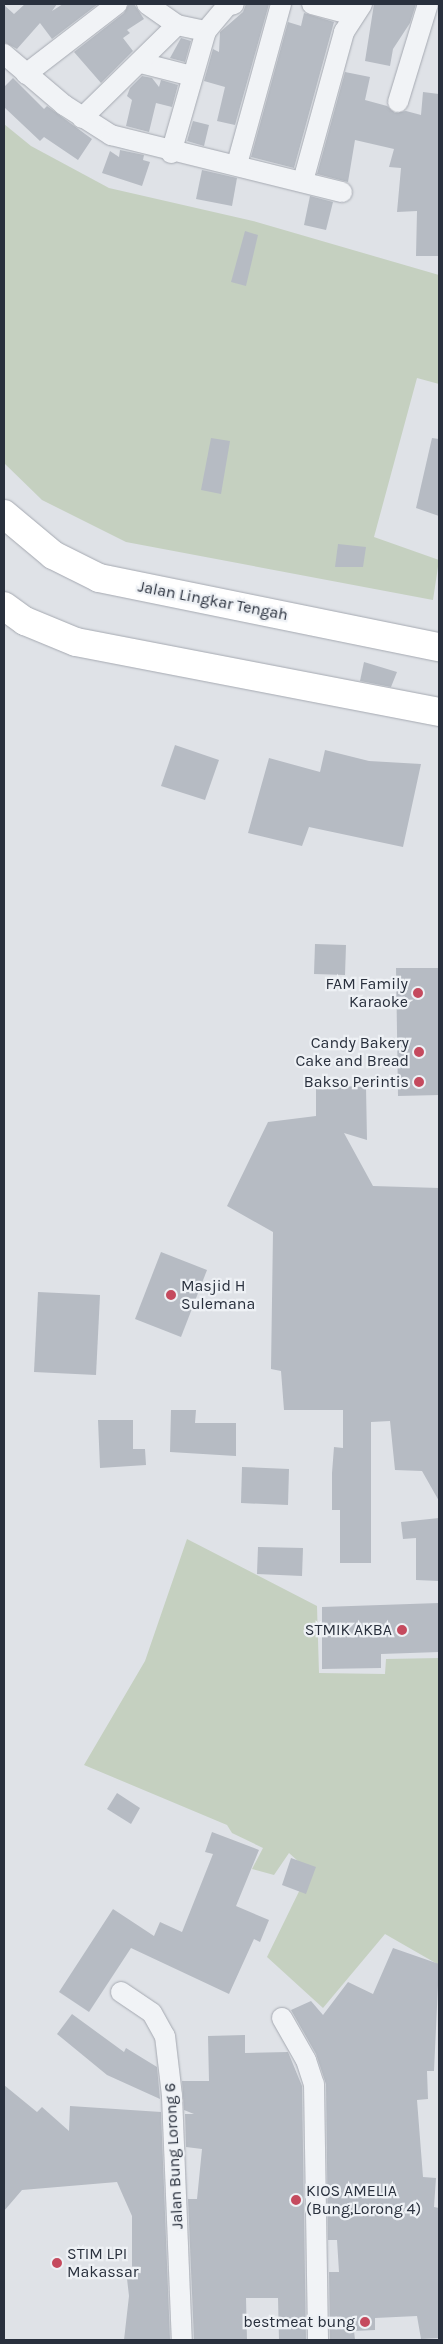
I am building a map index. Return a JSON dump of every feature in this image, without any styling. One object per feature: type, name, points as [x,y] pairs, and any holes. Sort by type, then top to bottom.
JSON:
[{"type":"main road","name":"Jalan Lingkar Tengah","points":[[4,514],[53,554],[99,578],[439,647]]},
{"type":"main road","points":[[4,606],[25,621],[76,642],[439,712]]},
{"type":"street","points":[[26,74],[117,4]]},
{"type":"street","points":[[147,4],[177,25],[206,31]]},
{"type":"street","points":[[171,153],[206,31],[229,4]]},
{"type":"street","points":[[236,164],[280,4]]},
{"type":"street","points":[[303,181],[333,68],[358,9],[312,4]]},
{"type":"street","points":[[398,102],[428,4],[439,11]]},
{"type":"street","points":[[82,118],[141,63],[177,25]]},
{"type":"street","points":[[4,54],[26,74],[82,118],[111,135],[171,153],[236,164],[342,192]]},
{"type":"street","points":[[141,63],[192,76]]},
{"type":"street","name":"Jalan Bung Lorong 6","points":[[121,1992],[152,2013],[166,2036],[172,2096],[182,2340]]},
{"type":"street","points":[[282,2018],[306,2060],[314,2084],[318,2340]]},
{"type":"green space","points":[[4,124],[31,146],[109,188],[253,221],[439,275],[439,384],[417,378],[374,537],[439,560],[433,600],[126,542],[42,500],[4,463]]},
{"type":"green space","points":[[187,1539],[317,1606],[319,1673],[385,1674],[386,1659],[439,1658],[439,1965],[385,1934],[323,2008],[267,1957],[309,1871],[289,1853],[274,1875],[252,1869],[263,1848],[232,1833],[227,1825],[84,1765],[145,1661]]},
{"type":"building","points":[[25,4],[57,4],[52,11],[63,4],[98,4],[52,39],[40,23],[17,49],[4,42],[4,5],[14,14]]},
{"type":"building","points":[[129,4],[134,4],[144,19],[127,30],[130,33],[123,38],[133,51],[101,83],[74,52],[124,13]]},
{"type":"building","points":[[246,4],[269,4],[235,125],[217,121],[225,87],[204,81],[213,49],[219,52],[220,32],[243,12]]},
{"type":"building","points":[[374,4],[416,4],[410,23],[393,49],[390,66],[365,61]]},
{"type":"building","points":[[304,13],[334,22],[294,168],[251,157],[288,22],[301,26]]},
{"type":"building","points":[[181,38],[191,41],[185,62],[170,58]]},
{"type":"building","points":[[345,72],[370,77],[365,100],[387,106],[395,113],[406,111],[421,115],[423,92],[439,94],[439,256],[416,256],[417,211],[397,212],[401,168],[389,167],[394,149],[355,140],[348,182],[317,174]]},
{"type":"building","points":[[142,76],[152,78],[159,87],[161,80],[178,85],[172,107],[156,103],[149,132],[126,126],[132,100],[127,96],[130,88]]},
{"type":"building","points":[[13,78],[44,109],[47,106],[92,139],[78,160],[44,137],[40,141],[4,107],[4,87]]},
{"type":"building","points":[[193,121],[209,125],[204,146],[187,141]]},
{"type":"building","points":[[120,150],[144,155],[143,160],[150,162],[142,186],[102,173],[110,151],[119,157]]},
{"type":"building","points":[[202,170],[237,178],[232,206],[196,199]]},
{"type":"building","points":[[310,196],[333,202],[326,230],[304,225]]},
{"type":"building","points":[[245,231],[258,235],[246,286],[231,282]]},
{"type":"building","points":[[211,438],[230,441],[221,494],[201,490]]},
{"type":"building","points":[[432,438],[439,439],[439,516],[416,508]]},
{"type":"building","points":[[338,544],[366,547],[363,567],[335,567]]},
{"type":"building","points":[[364,662],[397,672],[391,687],[360,681]]},
{"type":"building","points":[[175,745],[219,760],[205,800],[161,786]]},
{"type":"building","points":[[325,750],[369,761],[421,764],[403,847],[309,827],[302,846],[248,833],[269,758],[320,772]]},
{"type":"building","points":[[315,944],[346,945],[345,975],[314,974]]},
{"type":"building","points":[[396,968],[439,968],[439,1095],[398,1096]]},
{"type":"building","points":[[316,1085],[366,1087],[367,1140],[344,1133],[373,1186],[439,1188],[439,1501],[422,1471],[395,1470],[390,1421],[371,1422],[371,1563],[340,1563],[340,1510],[332,1510],[332,1473],[334,1447],[343,1448],[343,1410],[284,1410],[281,1371],[271,1369],[273,1232],[227,1206],[268,1122],[316,1116]]},
{"type":"building","name":"Masjid H Sulemana","points":[[161,1252],[207,1270],[181,1337],[135,1319]]},
{"type":"building","points":[[38,1292],[100,1295],[96,1375],[34,1372]]},
{"type":"building","points":[[171,1410],[196,1410],[195,1423],[236,1423],[236,1456],[170,1452]]},
{"type":"building","points":[[98,1420],[133,1420],[133,1449],[145,1449],[146,1465],[100,1468]]},
{"type":"building","points":[[242,1467],[289,1469],[288,1505],[241,1503]]},
{"type":"building","points":[[439,1518],[439,1581],[416,1580],[416,1538],[403,1539],[401,1522]]},
{"type":"building","points":[[258,1547],[303,1548],[302,1576],[257,1574]]},
{"type":"building","points":[[439,1603],[439,1652],[381,1654],[381,1668],[322,1669],[322,1607]]},
{"type":"building","points":[[117,1793],[140,1808],[131,1824],[107,1809]]},
{"type":"building","points":[[212,1832],[259,1850],[236,1906],[269,1920],[260,1942],[254,1939],[229,1994],[131,1948],[89,2012],[59,1992],[113,1909],[154,1936],[160,1922],[182,1932],[213,1854],[205,1852]]},
{"type":"building","points":[[291,1858],[316,1867],[306,1894],[282,1885]]},
{"type":"building","points":[[393,1948],[439,1964],[434,2071],[427,2071],[428,2099],[417,2100],[423,2177],[436,2178],[434,2207],[439,2208],[439,2338],[421,2339],[417,2316],[375,2318],[375,2330],[354,2331],[355,2340],[330,2340],[329,2272],[339,2272],[337,2240],[328,2240],[326,2084],[316,2054],[291,2010],[311,2001],[323,2015],[348,1982],[373,1994]]},
{"type":"building","points":[[72,2014],[124,2052],[126,2048],[157,2067],[160,2099],[107,2075],[57,2034]]},
{"type":"building","points":[[245,2035],[245,2053],[288,2052],[302,2086],[306,2340],[279,2340],[278,2298],[246,2298],[247,2340],[194,2340],[188,2199],[197,2199],[202,2149],[186,2147],[185,2114],[194,2114],[184,2110],[182,2081],[209,2081],[208,2036]]},
{"type":"building","points":[[4,2085],[37,2112],[42,2107],[69,2131],[70,2106],[161,2112],[170,2340],[124,2340],[129,2296],[126,2270],[132,2270],[132,2216],[117,2182],[22,2190],[4,2211]]},
{"type":"place","name":"FAM Family Karaoke","points":[[418,993]]},
{"type":"place","name":"Candy Bakery Cake and Bread","points":[[419,1052]]},
{"type":"place","name":"Bakso Perintis","points":[[419,1082]]},
{"type":"place","name":"Masjid H Sulemana","points":[[171,1295]]},
{"type":"place","name":"STMIK AKBA","points":[[402,1630]]},
{"type":"place","name":"KIOS AMELIA (Bung,Lorong 4)","points":[[296,2200]]},
{"type":"place","name":"STIM LPI Makassar","points":[[57,2263]]},
{"type":"place","name":"bestmeat bung","points":[[365,2322]]}]
